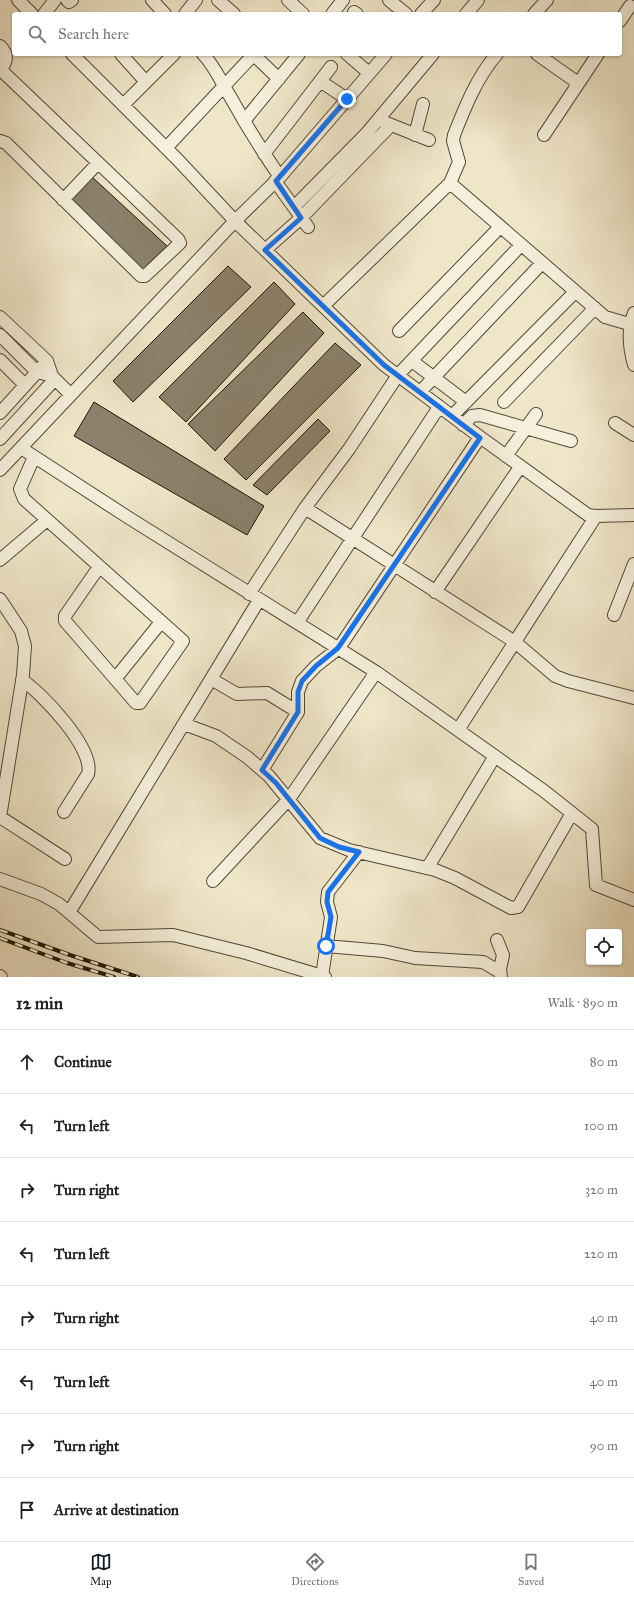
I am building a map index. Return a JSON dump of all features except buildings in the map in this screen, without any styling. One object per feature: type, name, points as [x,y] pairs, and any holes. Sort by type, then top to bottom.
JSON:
[{"type":"street","points":[[18,0],[30,12]]},
{"type":"street","points":[[46,12],[55,0]]},
{"type":"street","points":[[67,0],[69,2],[72,0]]},
{"type":"street","points":[[152,0],[163,12]]},
{"type":"street","points":[[187,12],[196,0]]},
{"type":"street","points":[[218,0],[232,12]]},
{"type":"street","points":[[333,12],[342,0]]},
{"type":"street","points":[[389,0],[404,12]]},
{"type":"street","points":[[423,12],[434,0]]},
{"type":"street","points":[[468,12],[478,0]]},
{"type":"street","points":[[536,12],[547,0]]},
{"type":"street","points":[[287,12],[292,1],[302,12]]},
{"type":"street","points":[[622,17],[629,5]]},
{"type":"street","points":[[0,46],[7,54],[7,59],[0,69],[178,239],[180,241],[179,245],[145,276],[141,276],[6,144],[0,141]]},
{"type":"street","points":[[74,56],[166,148],[235,222],[324,305],[384,365],[480,438],[588,515],[634,515]]},
{"type":"street","points":[[123,56],[146,82]]},
{"type":"street","points":[[123,105],[172,56]]},
{"type":"street","points":[[205,56],[214,66],[224,87],[294,207],[305,222]]},
{"type":"street","points":[[166,148],[252,56]]},
{"type":"street","points":[[256,56],[278,79]]},
{"type":"street","points":[[244,121],[298,56]]},
{"type":"street","points":[[349,56],[369,73]]},
{"type":"street","points":[[0,470],[235,222],[278,179],[384,56]]},
{"type":"street","points":[[294,207],[342,159],[431,56]]},
{"type":"street","points":[[324,305],[450,183],[459,162],[453,141],[454,135],[470,97],[487,67],[495,56]]},
{"type":"street","points":[[540,56],[578,83]]},
{"type":"street","points":[[544,135],[597,56]]},
{"type":"street","points":[[264,154],[331,66]]},
{"type":"street","points":[[320,81],[347,99]]},
{"type":"street","points":[[415,135],[423,104]]},
{"type":"street","points":[[378,119],[429,140]]},
{"type":"street","points":[[265,250],[305,222],[392,125]]},
{"type":"street","points":[[63,200],[98,163]]},
{"type":"street","points":[[450,183],[605,317],[632,319],[632,350],[634,365]]},
{"type":"street","points":[[399,331],[500,227]]},
{"type":"street","points":[[70,911],[211,678],[254,597],[305,508],[349,449],[398,375],[521,245]]},
{"type":"street","points":[[420,392],[542,263]]},
{"type":"street","points":[[452,416],[575,292]]},
{"type":"street","points":[[504,402],[595,308]]},
{"type":"street","points":[[0,316],[47,361],[53,377],[71,395]]},
{"type":"street","points":[[0,335],[37,372],[53,377]]},
{"type":"street","points":[[0,360],[25,385]]},
{"type":"street","points":[[0,413],[47,361]]},
{"type":"street","points":[[412,361],[466,402]]},
{"type":"street","points":[[0,439],[53,377]]},
{"type":"street","points":[[297,623],[439,407]]},
{"type":"street","points":[[506,456],[536,414]]},
{"type":"street","points":[[463,425],[472,416],[480,415],[571,441]]},
{"type":"street","points":[[615,423],[634,434]]},
{"type":"street","points":[[262,770],[298,712],[298,692],[302,681],[316,666],[338,648],[480,438]]},
{"type":"street","points":[[21,448],[254,597],[376,672],[495,756],[590,826],[593,833],[596,885],[634,900]]},
{"type":"street","points":[[34,457],[21,485],[20,492],[24,499],[161,622],[182,639],[183,643],[140,703],[136,703],[65,621],[65,616],[99,567]]},
{"type":"street","points":[[435,592],[520,467]]},
{"type":"street","points":[[305,508],[514,642],[562,679],[634,698]]},
{"type":"street","points":[[458,730],[596,516]]},
{"type":"street","points":[[0,560],[47,520]]},
{"type":"street","points":[[614,615],[634,564]]},
{"type":"street","points":[[0,599],[21,631],[25,646],[22,680],[0,817],[65,859]]},
{"type":"street","points":[[115,679],[161,622]]},
{"type":"street","points":[[213,882],[289,799],[376,672]]},
{"type":"street","points":[[211,678],[237,694],[268,693],[298,712]]},
{"type":"street","points":[[22,680],[37,690],[76,736],[88,767],[88,774],[64,812]]},
{"type":"street","points":[[184,724],[216,736],[262,770],[276,783],[320,838],[339,847],[428,867],[448,875],[508,907],[518,907],[572,813]]},
{"type":"street","points":[[428,867],[495,756]]},
{"type":"street","points":[[0,879],[41,894],[70,911],[98,937],[173,935],[258,956],[324,977],[326,946],[331,917],[327,902],[328,892],[359,852]]},
{"type":"street","points":[[497,940],[503,955],[501,975]]},
{"type":"street","points":[[326,946],[383,951],[415,958],[483,962],[501,975]]},
{"type":"railway","points":[[0,930],[138,977]]},
{"type":"railway","points":[[0,938],[67,963],[114,977]]},
{"type":"route","points":[[326,946],[331,917],[327,902],[328,892],[359,852],[339,847],[320,838],[276,783],[262,770],[298,712],[298,692],[302,681],[316,666],[338,648],[480,438],[384,365],[324,305],[265,250],[301,218],[276,181],[347,99]]}]
